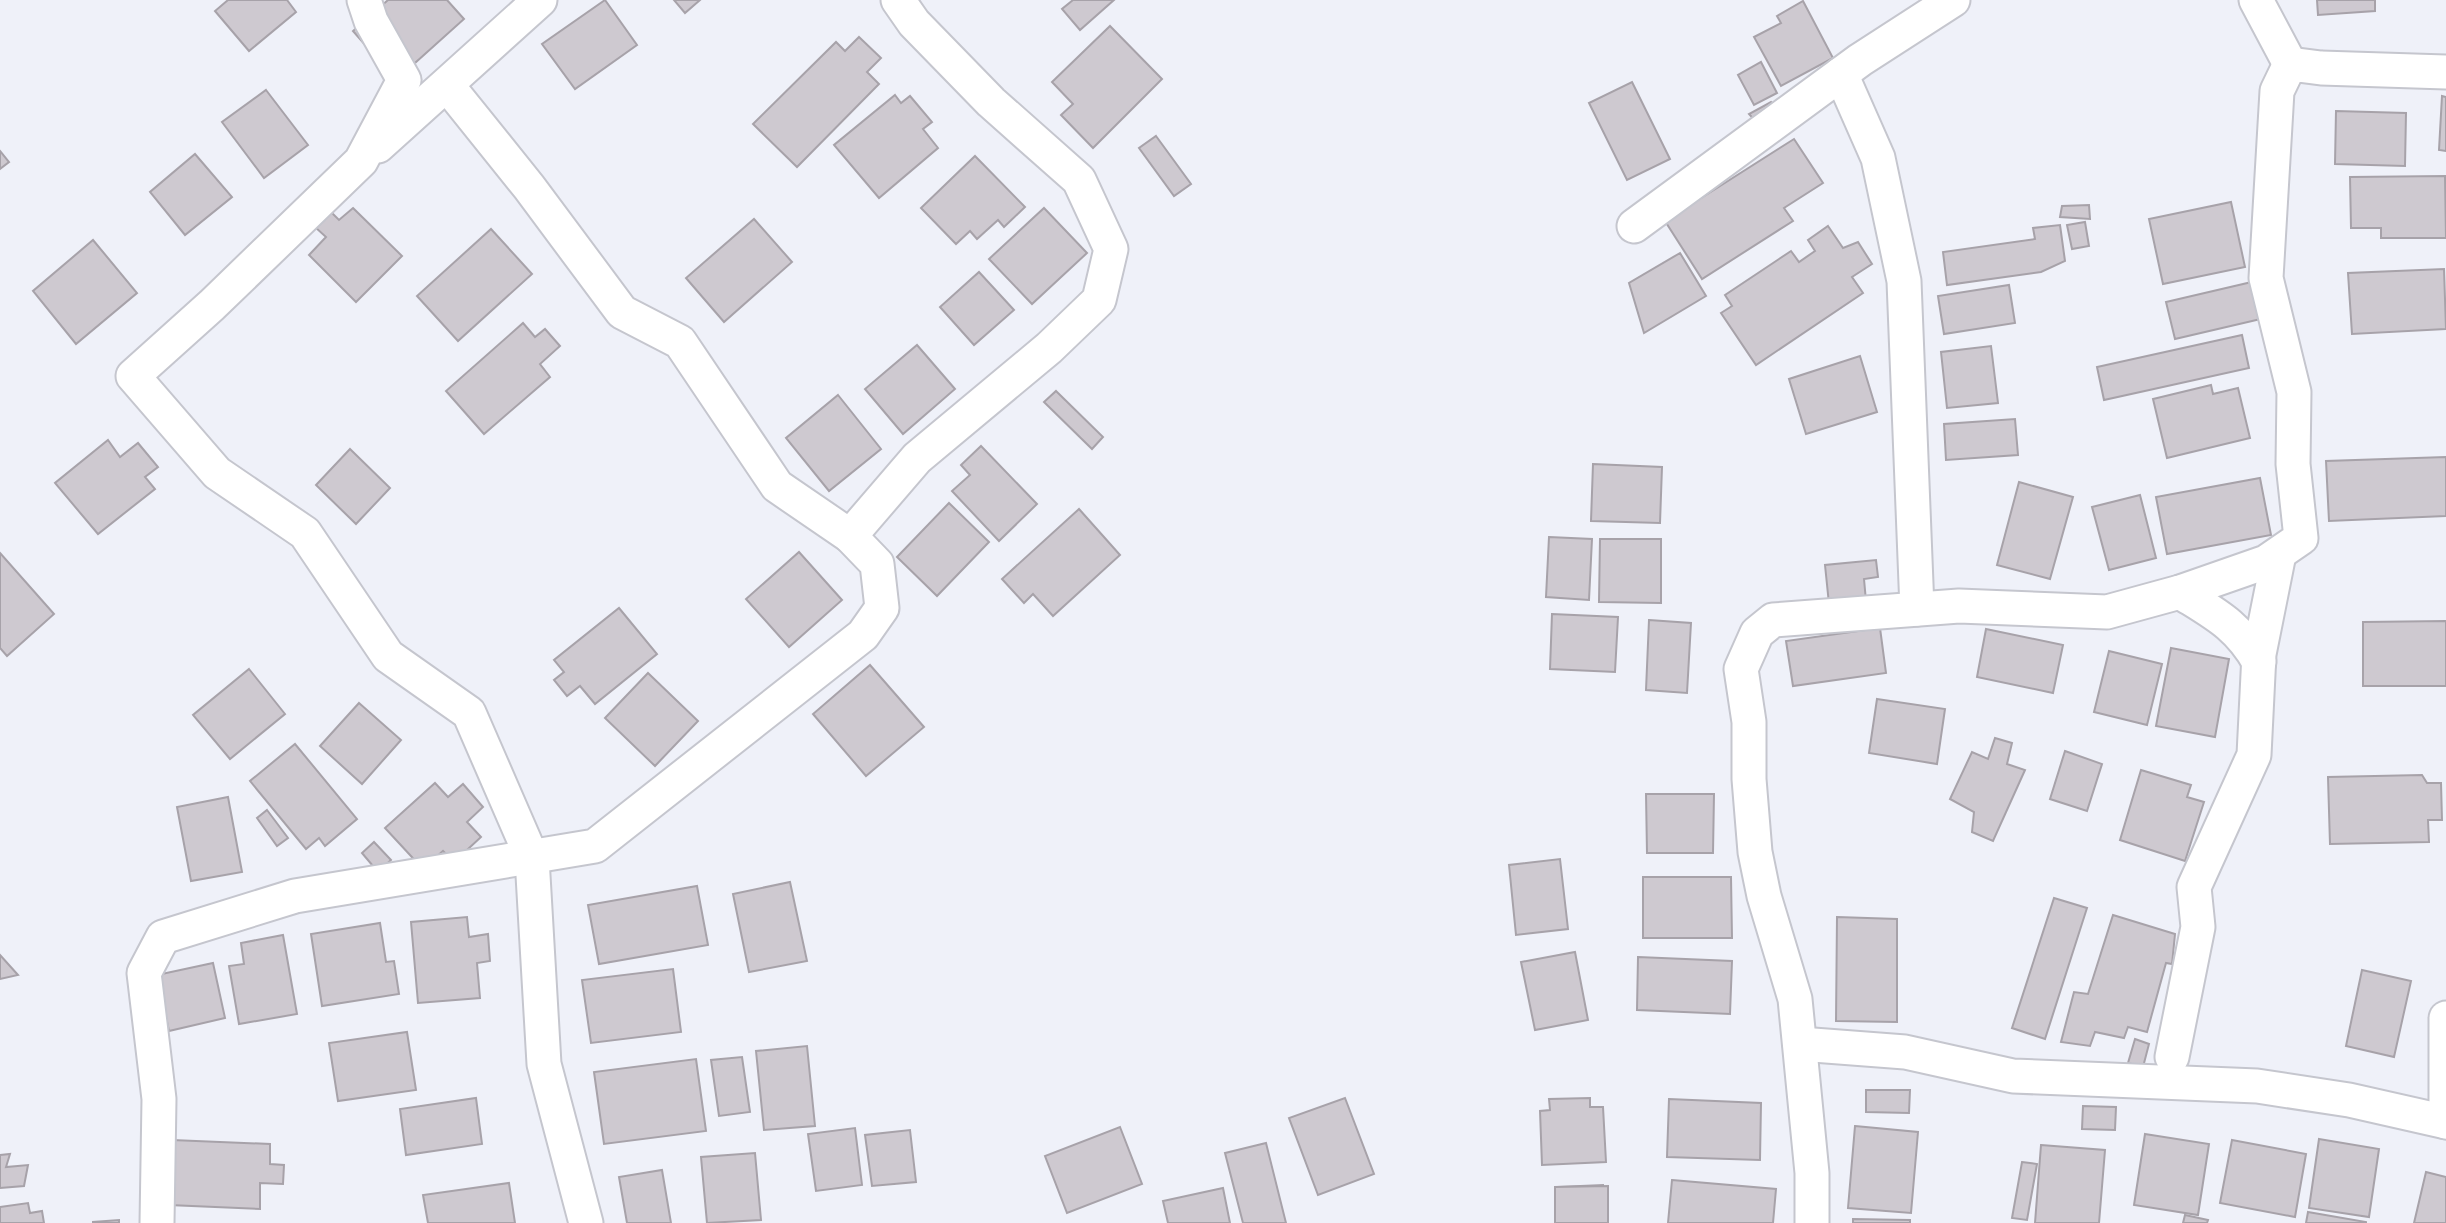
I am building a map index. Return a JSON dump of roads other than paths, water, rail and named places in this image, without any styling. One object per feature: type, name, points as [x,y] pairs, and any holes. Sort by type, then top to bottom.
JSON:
[{"type":"street","points":[[361,161],[404,80],[371,21],[364,0]]},
{"type":"street","points":[[540,0],[361,161],[212,305],[133,376],[217,473],[305,533],[388,656],[469,713],[532,858],[544,1064],[586,1223]]},
{"type":"street","points":[[850,536],[917,458],[1049,348],[1099,300],[1111,249],[1079,180],[991,102],[914,23],[898,0]]},
{"type":"street","points":[[1634,226],[1841,74],[1953,0]]},
{"type":"street","points":[[2256,0],[2290,64]]},
{"type":"street","points":[[2290,64],[2321,68],[2446,72]]},
{"type":"street","points":[[1812,1223],[1811,1173],[1795,999],[1764,896],[1755,852],[1749,779],[1749,722],[1741,668],[1757,633],[1773,620],[1959,606],[2107,612],[2180,592],[2266,562],[2301,538],[2293,464],[2294,392],[2266,278],[2277,91],[2290,64]]},
{"type":"street","points":[[1841,74],[1878,158],[1904,281],[1917,609]]},
{"type":"street","points":[[157,1223],[159,1099],[144,973],[163,937],[295,896],[595,846],[863,635],[882,608],[877,564],[850,536],[777,486],[680,342],[622,312],[529,187],[447,85]]},
{"type":"street","points":[[2172,1057],[2198,927],[2194,887],[2254,755],[2259,662],[2279,554]]},
{"type":"street","points":[[2180,592],[2231,624],[2247,640],[2259,662]]},
{"type":"street","points":[[1800,1044],[1905,1052],[2013,1076],[2257,1086],[2349,1100],[2446,1122],[2446,1018]]}]
